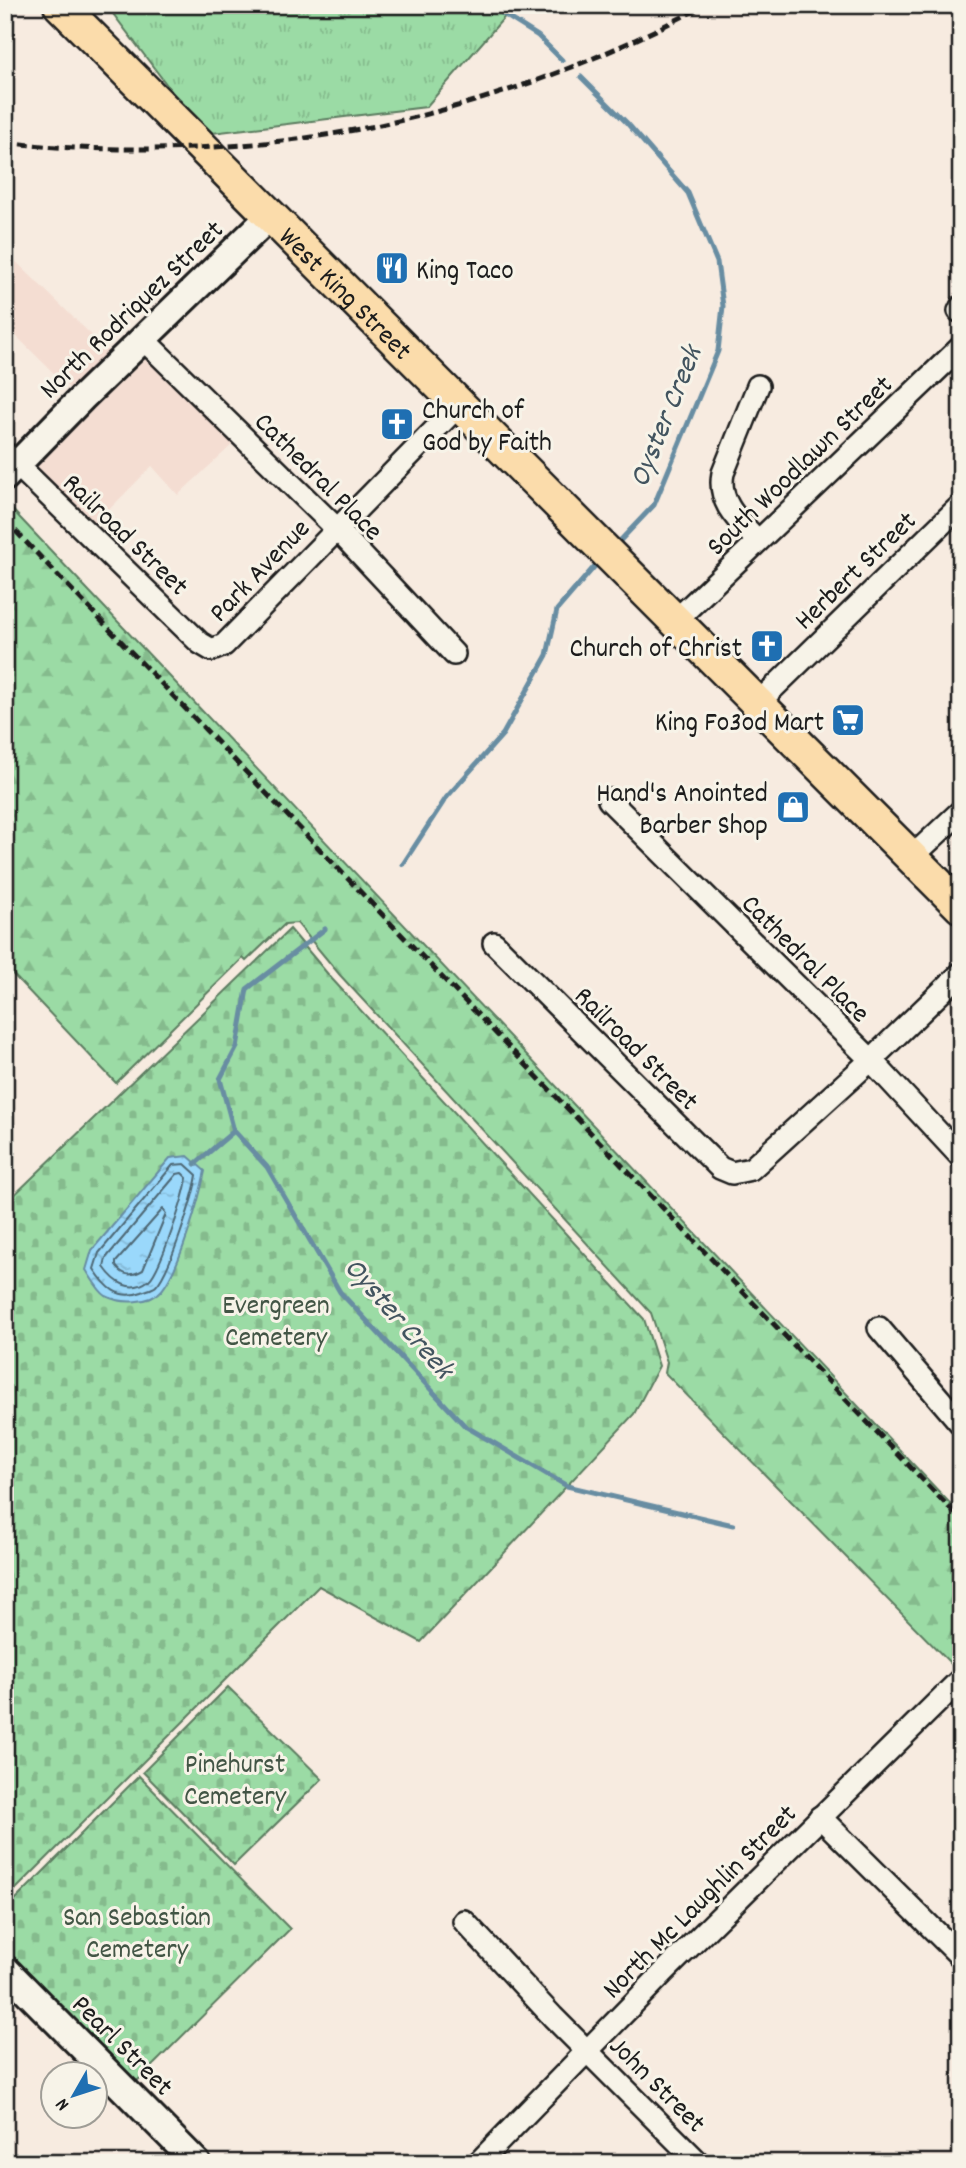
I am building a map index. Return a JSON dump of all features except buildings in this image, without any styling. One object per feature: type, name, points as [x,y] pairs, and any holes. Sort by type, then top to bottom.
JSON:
[{"type":"main road","name":"West King Street","points":[[60,5],[961,908]]},
{"type":"street","name":"North Rodriquez Street","points":[[9,465],[271,215]]},
{"type":"street","name":"Cathedral Place","points":[[143,339],[337,529],[454,654]]},
{"type":"street","name":"South Woodlawn Street","points":[[676,621],[961,347]]},
{"type":"street","points":[[758,386],[723,473],[721,486],[733,514],[758,541]]},
{"type":"street","name":"Park Avenue","points":[[212,650],[224,645],[459,404]]},
{"type":"street","name":"Railroad Street","points":[[9,465],[200,643],[212,650]]},
{"type":"street","name":"Herbert Street","points":[[758,703],[961,505]]},
{"type":"street","name":"Cathedral Place","points":[[609,800],[871,1060],[961,1157]]},
{"type":"street","points":[[912,857],[961,811]]},
{"type":"street","name":"Railroad Street","points":[[494,943],[720,1168],[732,1173],[751,1169],[871,1060]]},
{"type":"street","points":[[871,1060],[961,973]]},
{"type":"street","points":[[879,1328],[961,1423]]},
{"type":"street","name":"North Mc Laughlin Street","points":[[478,2163],[665,1971],[961,1679]]},
{"type":"street","points":[[820,1816],[961,1957]]},
{"type":"street","name":"John Street","points":[[464,1921],[699,2163]]},
{"type":"street","name":"Pearl Street","points":[[5,1969],[197,2163]]},
{"type":"shaded area","points":[[5,251],[109,352],[198,269],[74,393],[5,325]]},
{"type":"shaded area","points":[[142,352],[234,443],[178,495],[152,466],[93,526],[31,464]]},
{"type":"green space","points":[[117,5],[515,5],[426,107],[204,134],[111,11]]},
{"type":"green space","points":[[5,502],[961,1515],[961,1667],[957,1670],[665,1373],[667,1362],[651,1313],[339,974],[297,923],[285,924],[246,961],[243,958],[116,1083],[5,966]]},
{"type":"green space","name":"Evergreen Cemetery","points":[[290,929],[332,979],[644,1319],[659,1366],[634,1414],[421,1642],[319,1586],[5,1900],[5,1204]]},
{"type":"green space","name":"Pinehurst Cemetery","points":[[228,1687],[322,1779],[234,1865],[143,1772]]},
{"type":"green space","name":"San Sebastian Cemetery","points":[[139,1776],[290,1929],[134,2084],[5,1951],[5,1910]]},
{"type":"water","points":[[188,1156],[205,1171],[188,1233],[169,1280],[157,1295],[151,1298],[127,1301],[106,1296],[86,1270],[92,1250],[170,1158]]},
{"type":"waterway","name":"Oyster Creek","points":[[489,5],[538,36],[562,60]]},
{"type":"waterway","name":"Oyster Creek","points":[[581,77],[627,123],[688,193],[717,262],[723,306],[718,351],[654,505],[616,545]]},
{"type":"waterway","name":"Oyster Creek","points":[[403,864],[446,798],[503,734],[547,655],[557,610],[601,559]]},
{"type":"waterway","name":"Oyster Creek","points":[[325,929],[247,989],[237,1047],[220,1079],[234,1131],[267,1167],[340,1292],[465,1426],[567,1486],[733,1525]]},
{"type":"waterway","points":[[195,1164],[234,1131]]},
{"type":"railway","points":[[5,142],[88,148],[213,147],[359,129],[500,93],[637,39],[705,5]]},
{"type":"railway","points":[[5,520],[961,1520]]},
{"type":"place","name":"King Taco","points":[[392,268]]},
{"type":"place","name":"Church of God by Faith","points":[[397,424]]},
{"type":"place","name":"Church of Christ","points":[[767,646]]},
{"type":"place","name":"King Fo3od Mart","points":[[848,720]]},
{"type":"place","name":"Hand's Anointed Barber Shop","points":[[793,807]]}]
